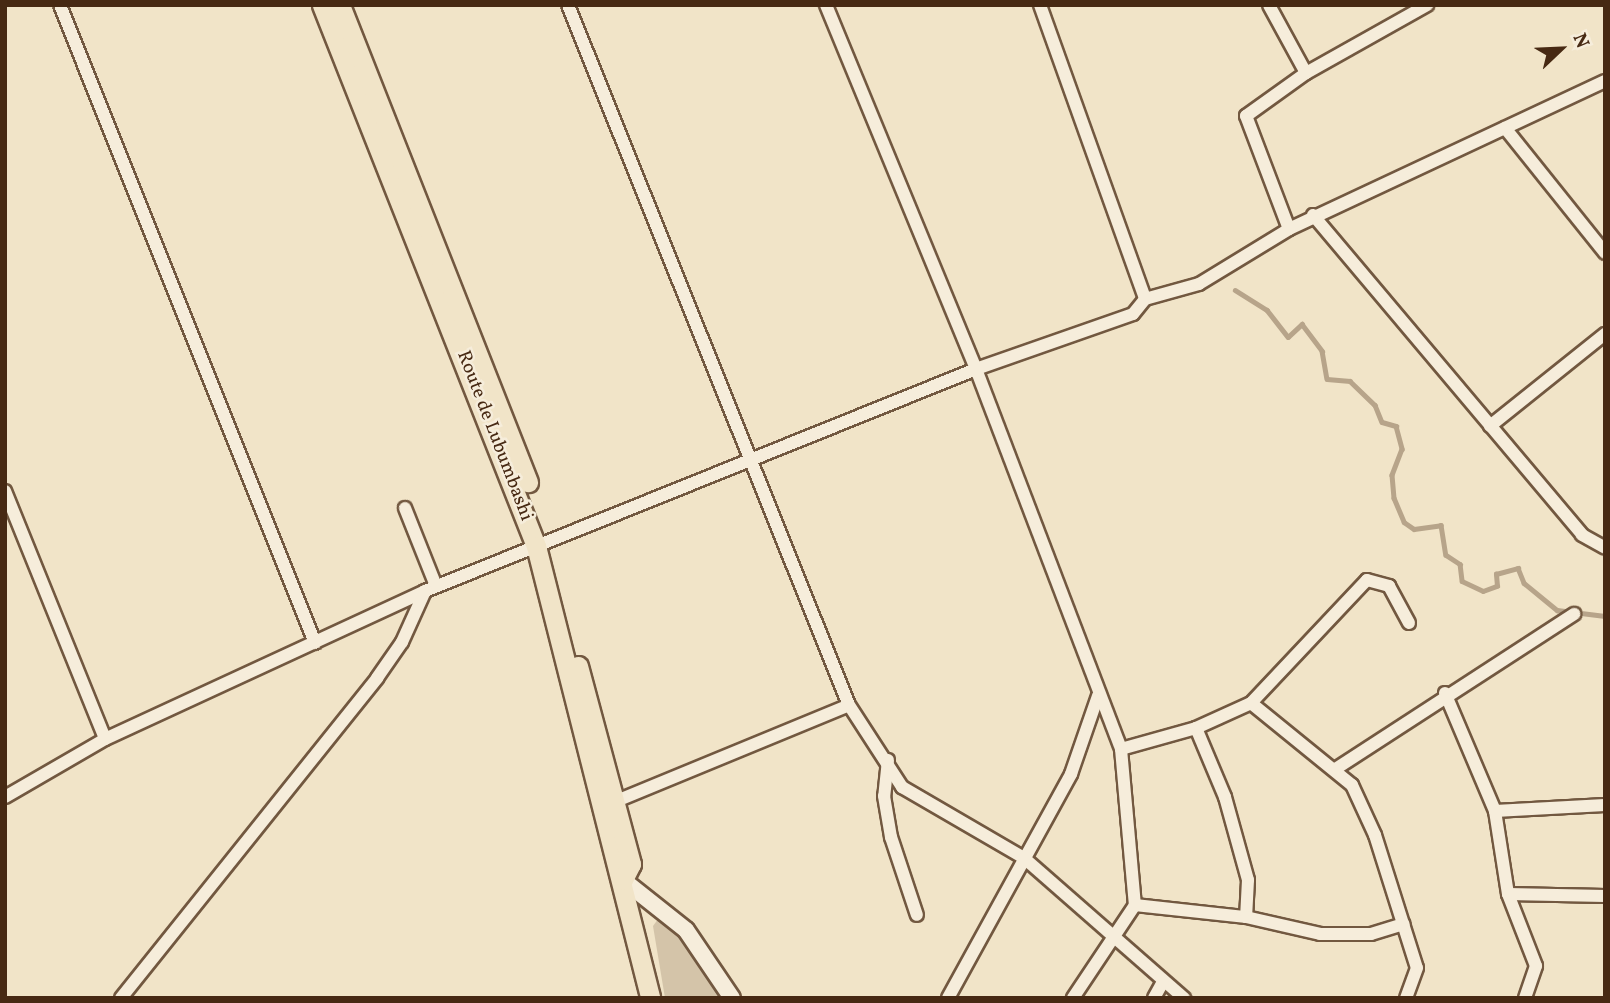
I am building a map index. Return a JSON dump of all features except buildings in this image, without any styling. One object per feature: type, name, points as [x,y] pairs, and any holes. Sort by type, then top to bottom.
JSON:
[{"type":"highway","name":"Route de Lubumbashi","points":[[322,5],[542,544],[612,865],[623,880],[650,998]]},
{"type":"highway","name":"Route de Lubumbashi","points":[[340,5],[542,544],[631,864],[623,880]]},
{"type":"street","points":[[60,5],[315,643]]},
{"type":"street","points":[[568,5],[849,705],[888,758],[902,787],[1024,858],[1115,933],[1163,982],[1184,998]]},
{"type":"street","points":[[826,5],[976,369],[1098,696],[1121,748],[1135,905],[1073,998]]},
{"type":"street","points":[[1040,5],[1145,299]]},
{"type":"street","points":[[1269,5],[1306,74]]},
{"type":"street","points":[[1289,229],[1246,116],[1306,74],[1427,5]]},
{"type":"street","points":[[5,797],[105,739],[431,589],[752,463],[976,369],[1133,314],[1145,299],[1199,284],[1313,215],[1605,81]]},
{"type":"street","points":[[1505,128],[1605,253]]},
{"type":"street","points":[[1313,215],[1582,535],[1605,548]]},
{"type":"street","points":[[1490,426],[1605,334]]},
{"type":"street","points":[[5,491],[105,739]]},
{"type":"street","points":[[121,998],[377,678],[402,642],[431,589],[405,508]]},
{"type":"street","points":[[1121,748],[1196,728],[1251,703],[1367,580],[1389,586],[1409,623]]},
{"type":"street","points":[[1337,768],[1445,693],[1574,614]]},
{"type":"street","points":[[1445,693],[1496,811],[1508,894],[1536,966],[1525,998]]},
{"type":"street","points":[[948,998],[1071,775],[1098,696]]},
{"type":"street","points":[[1251,703],[1337,768],[1375,835],[1417,968],[1406,998]]},
{"type":"street","points":[[614,802],[849,705]]},
{"type":"street","points":[[1196,728],[1225,797],[1248,880],[1246,917]]},
{"type":"street","points":[[888,758],[884,796],[891,838],[917,915]]},
{"type":"street","points":[[1496,811],[1605,805]]},
{"type":"street","points":[[623,880],[686,930],[732,998]]},
{"type":"street","points":[[1508,894],[1605,896]]},
{"type":"street","points":[[1135,905],[1246,917],[1320,934],[1371,934],[1403,924]]},
{"type":"street","points":[[1154,998],[1163,982]]},
{"type":"shaded area","points":[[661,915],[678,927],[727,998],[665,998],[653,926]]},
{"type":"waterway","points":[[1235,290],[1267,310],[1288,337],[1302,324],[1322,351],[1327,379],[1350,381],[1375,405],[1382,422],[1396,426],[1402,449],[1392,475],[1394,498],[1404,522],[1414,529],[1441,525],[1446,555],[1460,564],[1462,581],[1483,591],[1497,586],[1496,574],[1518,568],[1524,583],[1557,610],[1605,616]]}]
